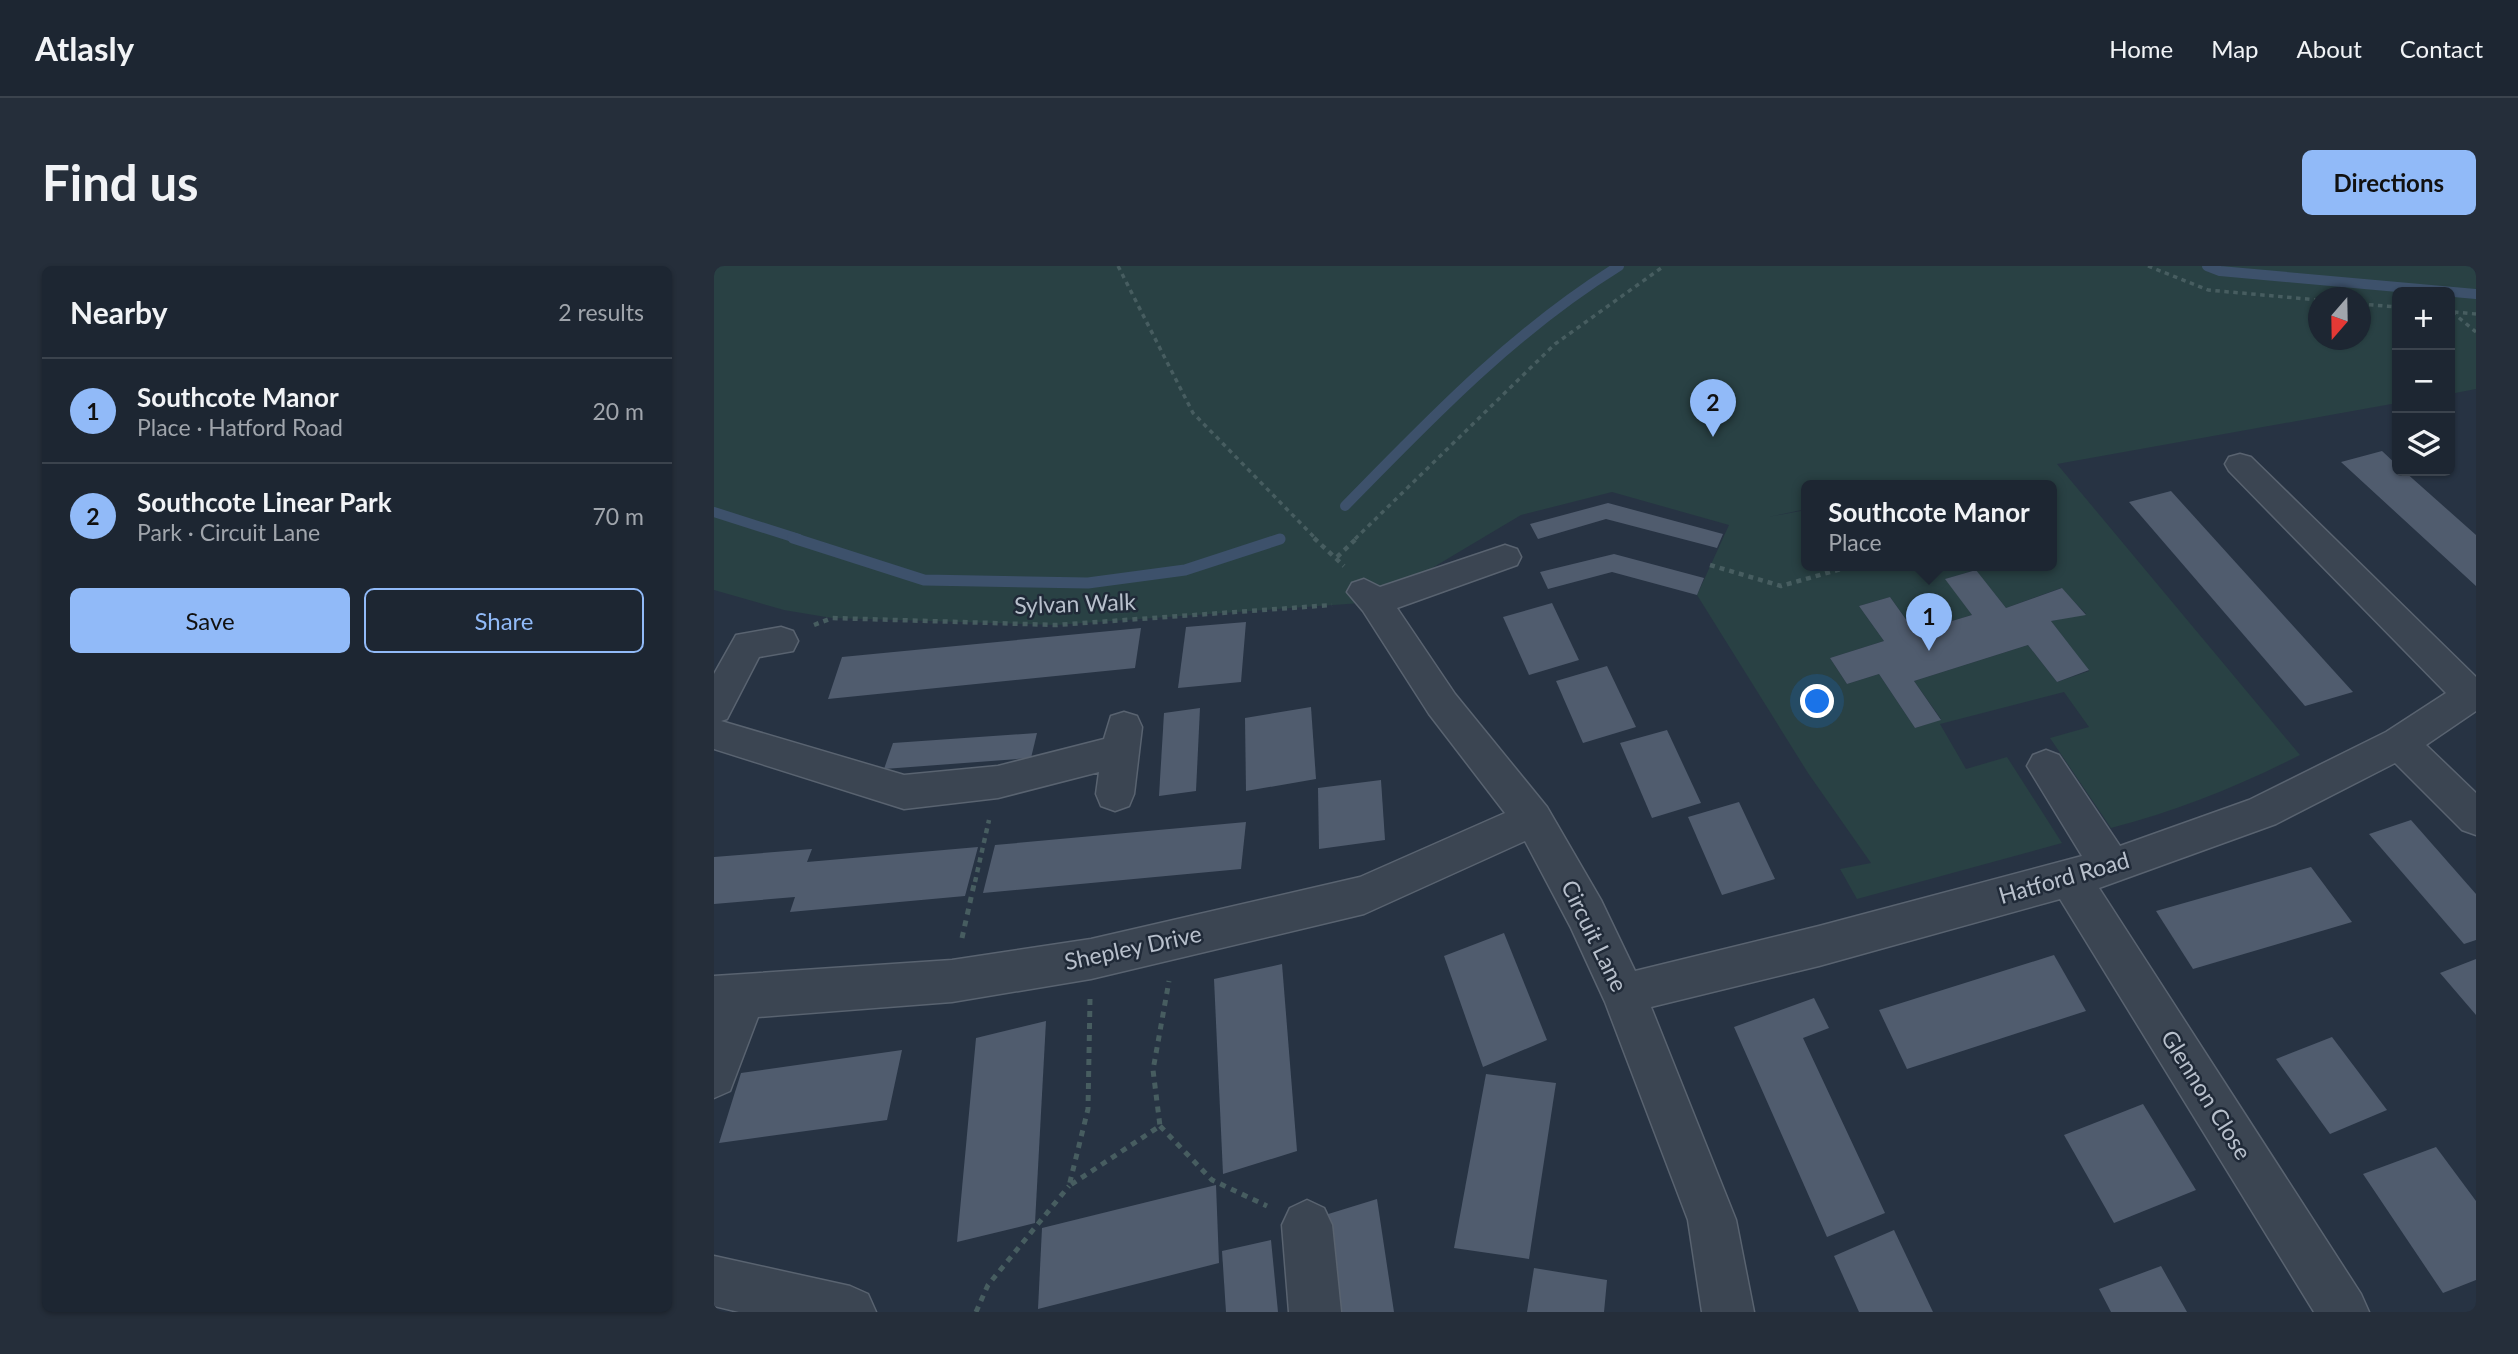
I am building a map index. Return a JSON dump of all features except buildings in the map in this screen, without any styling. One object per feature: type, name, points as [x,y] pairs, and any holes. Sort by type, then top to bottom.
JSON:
[{"type":"street","points":[[2240,464],[2473,693]]},
{"type":"street","points":[[1369,597],[1505,557]]},
{"type":"street","name":"Circuit Lane","points":[[1369,597],[1442,704],[1534,819],[1586,915],[1625,996],[1712,1220],[1728,1312]]},
{"type":"street","points":[[714,708],[748,645],[781,641]]},
{"type":"street","name":"Hatford Road","points":[[1625,996],[1644,988],[1819,946],[2090,873],[2262,812],[2399,743],[2473,693]]},
{"type":"street","points":[[714,734],[904,792],[998,782],[1123,738],[1115,794]]},
{"type":"street","points":[[2399,743],[2476,818]]},
{"type":"street","name":"Glennon Close","points":[[2046,766],[2090,873],[2343,1312]]},
{"type":"street","name":"Shepley Drive","points":[[729,997],[952,981],[1091,959],[1364,895],[1534,819]]},
{"type":"street","points":[[714,1075],[729,997]]},
{"type":"street","points":[[1307,1225],[1315,1312]]},
{"type":"street","points":[[714,1282],[850,1312]]},
{"type":"path","points":[[1118,266],[1193,413],[1276,501],[1337,557],[1369,597]]},
{"type":"path","points":[[1337,557],[1555,344],[1664,266]]},
{"type":"path","points":[[2148,266],[2208,290],[2308,299]]},
{"type":"path","points":[[2371,305],[2392,307]]},
{"type":"path","points":[[2455,312],[2476,314]]},
{"type":"path","points":[[2455,315],[2476,332]]},
{"type":"path","points":[[1710,565],[1780,586],[1834,571]]},
{"type":"path","name":"Sylvan Walk","points":[[781,641],[832,618],[1056,625],[1369,597]]},
{"type":"path","points":[[952,981],[998,782]]},
{"type":"path","points":[[1178,939],[1153,1070],[1160,1126],[1212,1180],[1307,1225]]},
{"type":"path","points":[[1069,1186],[1088,1109],[1091,959]]},
{"type":"path","points":[[976,1312],[988,1285],[1069,1186],[1160,1126]]},
{"type":"green space","points":[[714,266],[2476,266],[2476,389],[2455,393],[2455,287],[2392,287],[2392,404],[2057,464],[2300,755],[2207,797],[2111,828],[2050,738],[2089,727],[2064,692],[1940,724],[1966,769],[2007,757],[2062,843],[1857,899],[1840,869],[1871,863],[1808,773],[1697,595],[1729,525],[1612,492],[1521,515],[1375,602],[1056,625],[832,618],[784,610],[714,590]],"holes":[[[1801,480],[2057,480],[2057,571],[1976,571],[2006,608],[2061,588],[2086,614],[2051,621],[2089,671],[2057,682],[2028,645],[1914,681],[1941,719],[1915,728],[1879,674],[1847,684],[1830,658],[1884,641],[1859,606],[1890,597],[1915,632],[1972,615],[1946,579],[1972,571],[1801,571],[1801,511],[1768,517],[1801,510]]]},
{"type":"waterway","points":[[1345,506],[1475,377],[1509,347],[1581,291],[1619,266]]},
{"type":"waterway","points":[[2207,266],[2220,271],[2476,294]]},
{"type":"waterway","points":[[714,512],[799,539]]},
{"type":"waterway","points":[[793,538],[924,580],[1088,583],[1185,570],[1280,539]]},
{"type":"place","name":"Southcote Linear Park","points":[[1713,437]]},
{"type":"place","name":"Southcote Manor","points":[[1929,651]]}]
